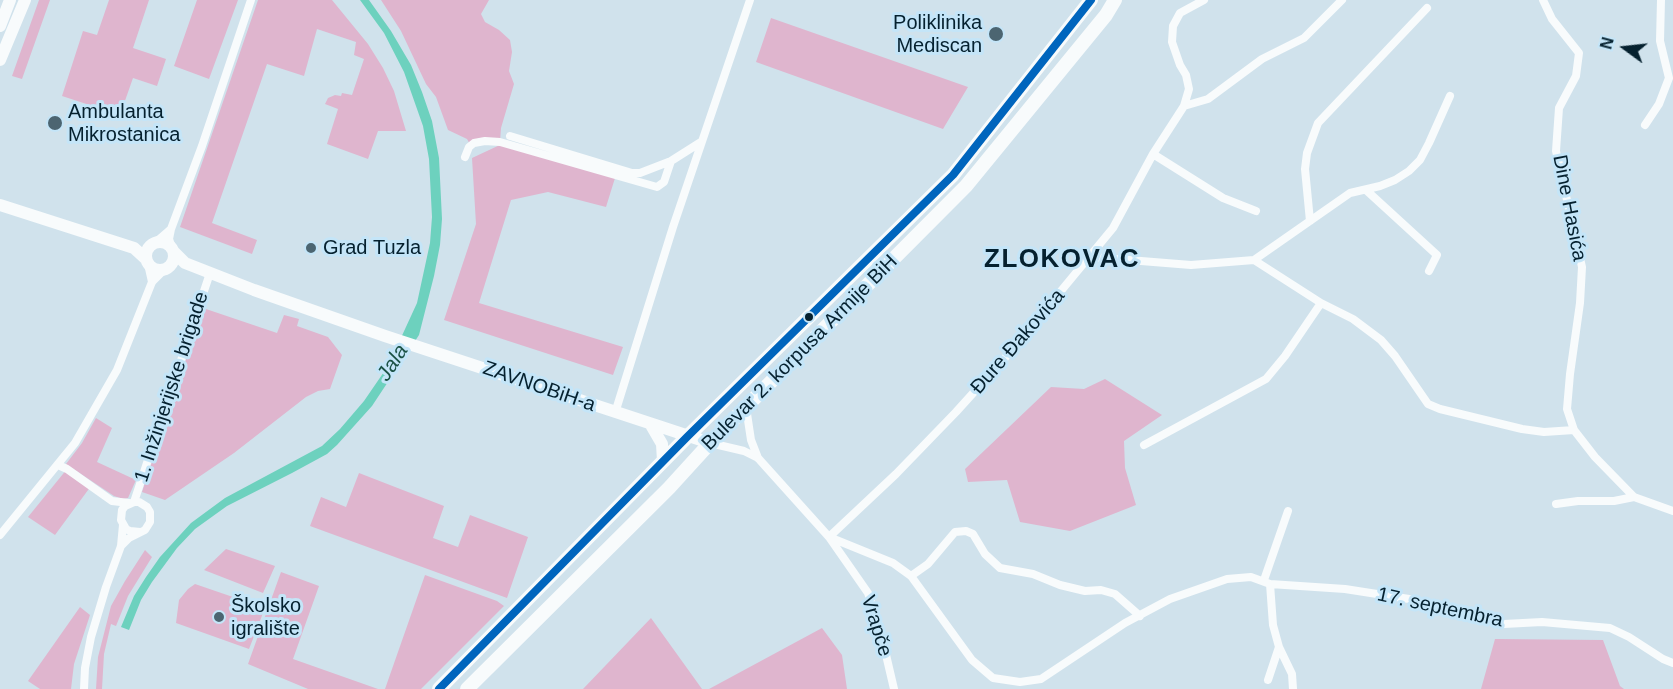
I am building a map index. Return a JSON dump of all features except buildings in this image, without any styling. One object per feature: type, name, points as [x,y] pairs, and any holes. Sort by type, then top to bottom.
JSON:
[{"type":"main road","name":"Bulevar 2. korpusa Armije BiH","points":[[439,689],[687,437],[953,175],[1091,0]]},
{"type":"main road","name":"Bulevar 2. korpusa Armije BiH","points":[[467,689],[669,488],[710,443],[966,186],[1106,15],[1115,0]]},
{"type":"street","points":[[0,26],[10,0]]},
{"type":"street","points":[[0,60],[25,0]]},
{"type":"street","points":[[0,535],[75,443],[117,370],[152,282],[174,261],[169,239],[171,229],[206,135],[251,0]]},
{"type":"street","points":[[615,413],[701,142],[750,0]]},
{"type":"street","name":"Đure Đakovića","points":[[829,537],[896,474],[956,412],[1013,349],[1113,228],[1152,154],[1184,106],[1189,89],[1186,75],[1172,42],[1173,26],[1180,13],[1203,0]]},
{"type":"street","points":[[1184,106],[1208,99],[1262,59],[1304,38],[1342,0]]},
{"type":"street","name":"Dine Hasića","points":[[1544,0],[1552,19],[1579,53],[1576,76],[1559,108],[1556,151],[1582,267],[1567,409],[1574,430]]},
{"type":"street","points":[[1646,125],[1659,104],[1669,78],[1660,41],[1660,0]]},
{"type":"street","points":[[1310,221],[1305,169],[1307,153],[1318,123],[1427,8]]},
{"type":"street","points":[[1091,257],[1191,266],[1254,260],[1350,193],[1395,180],[1409,171],[1420,160],[1450,96]]},
{"type":"street","points":[[510,136],[632,173],[671,161],[701,142]]},
{"type":"street","points":[[465,157],[469,147],[474,143],[500,142],[657,187],[664,182],[671,161]]},
{"type":"street","points":[[1152,154],[1223,198],[1256,211]]},
{"type":"street","points":[[1366,190],[1437,255],[1429,271]]},
{"type":"street","points":[[0,205],[134,248],[165,242],[185,263],[210,273]]},
{"type":"street","points":[[152,282],[146,250],[171,229]]},
{"type":"street","points":[[134,248],[155,269],[166,269],[185,263]]},
{"type":"street","points":[[1254,260],[1321,303],[1353,319],[1381,340],[1395,356],[1428,404],[1521,429],[1544,432],[1574,430],[1595,457],[1634,497],[1673,511]]},
{"type":"street","name":"ZAVNOBiH-a","points":[[210,273],[394,339],[651,425]]},
{"type":"street","name":"1. Inžinjerijske brigade","points":[[122,522],[112,501],[132,502],[210,273]]},
{"type":"street","points":[[1144,445],[1266,379],[1285,356],[1321,303]]},
{"type":"street","points":[[746,407],[748,428],[758,458]]},
{"type":"street","points":[[651,425],[710,443]]},
{"type":"street","points":[[651,425],[662,444],[663,461]]},
{"type":"street","name":"17. septembra","points":[[710,443],[744,451],[758,458],[829,537],[893,563],[910,576],[972,660],[993,678],[1020,682],[1041,679],[1125,622],[1170,599],[1227,579],[1251,577],[1267,582],[1345,589],[1409,599],[1504,624],[1542,622],[1610,628],[1673,663]]},
{"type":"street","points":[[58,465],[112,501]]},
{"type":"street","points":[[1556,504],[1578,501],[1614,501],[1634,497]]},
{"type":"street","points":[[84,689],[85,668],[91,637],[121,546],[122,510],[132,502],[144,504],[151,517],[148,526],[121,546]]},
{"type":"street","points":[[1288,511],[1267,582],[1273,625],[1279,647],[1292,674],[1293,689]]},
{"type":"street","points":[[122,522],[130,531],[140,532]]},
{"type":"street","points":[[910,576],[928,564],[954,532],[966,531],[973,534],[985,554],[1000,568],[1033,574],[1060,585],[1085,591],[1101,590],[1116,594],[1140,616]]},
{"type":"street","name":"Vrapče","points":[[829,537],[868,593],[879,625],[894,689]]},
{"type":"street","points":[[1268,680],[1279,647]]},
{"type":"shaded area","points":[[39,0],[50,0],[22,79],[12,76]]},
{"type":"shaded area","points":[[109,0],[149,0],[133,48],[166,59],[157,86],[133,78],[120,115],[62,96],[83,31],[97,35]]},
{"type":"shaded area","points":[[197,0],[238,0],[209,79],[174,66]]},
{"type":"shaded area","points":[[258,0],[332,0],[368,44],[383,68],[394,91],[406,131],[378,131],[368,159],[327,144],[338,109],[325,104],[328,98],[335,95],[341,96],[342,93],[352,95],[364,59],[354,55],[356,42],[317,29],[304,76],[267,64],[212,223],[257,240],[252,254],[180,227]]},
{"type":"shaded area","points":[[381,0],[489,0],[481,14],[485,22],[510,40],[512,52],[509,71],[514,84],[501,128],[500,142],[471,146],[467,139],[448,130],[436,97],[426,84],[401,31]]},
{"type":"shaded area","points":[[771,18],[968,87],[943,129],[756,62]]},
{"type":"shaded area","points":[[502,144],[615,178],[606,207],[548,192],[511,200],[479,303],[623,347],[613,375],[444,320],[476,224],[472,158]]},
{"type":"shaded area","points":[[203,308],[277,333],[284,315],[299,319],[297,326],[328,337],[342,355],[330,389],[318,391],[306,397],[234,453],[165,500],[142,492]]},
{"type":"shaded area","points":[[1105,379],[1162,415],[1124,441],[1125,468],[1136,505],[1070,531],[1020,522],[1007,480],[968,482],[965,469],[1051,387],[1084,389]]},
{"type":"shaded area","points":[[96,418],[112,428],[97,462],[136,480],[128,498],[114,496],[66,464],[82,443]]},
{"type":"shaded area","points":[[67,469],[91,486],[55,535],[28,517]]},
{"type":"shaded area","points":[[359,473],[444,506],[433,538],[458,547],[470,515],[528,537],[507,598],[310,526],[321,497],[346,507]]},
{"type":"shaded area","name":"Školsko igralište","points":[[226,549],[275,566],[263,593],[204,570]]},
{"type":"shaded area","points":[[145,550],[152,557],[128,596],[116,626],[111,624],[104,654],[102,689],[96,689],[98,657],[111,606]]},
{"type":"shaded area","points":[[281,572],[319,586],[293,659],[378,689],[308,689],[248,664]]},
{"type":"shaded area","points":[[425,575],[497,601],[504,606],[421,689],[385,689]]},
{"type":"shaded area","name":"Školsko igralište","points":[[195,584],[265,608],[249,649],[176,623],[179,600]]},
{"type":"shaded area","points":[[80,607],[90,615],[74,664],[71,689],[40,689],[28,681]]},
{"type":"shaded area","points":[[651,618],[702,689],[583,689]]},
{"type":"shaded area","points":[[822,628],[842,655],[847,689],[709,689]]},
{"type":"shaded area","points":[[1495,639],[1603,640],[1620,686],[1624,689],[1481,689]]},
{"type":"water","name":"Jala","points":[[360,0],[369,0],[411,65],[432,121],[439,158],[442,219],[440,245],[419,335],[372,406],[327,454],[227,506],[195,529],[177,548],[152,582],[141,600],[129,630],[121,627],[134,596],[160,557],[191,523],[225,498],[322,446],[340,429],[364,401],[388,366],[417,303],[430,243],[432,217],[429,159],[423,126],[404,72],[384,33]]},
{"type":"transit line","points":[[439,689],[687,437],[953,175],[1091,0]]},
{"type":"place","name":"Poliklinika Mediscan","points":[[996,34]]},
{"type":"place","name":"Ambulanta Mikrostanica","points":[[55,123]]},
{"type":"place","name":"Grad Tuzla","points":[[311,248]]},
{"type":"place","name":"Školsko igralište","points":[[219,617]]},
{"type":"district","name":"ZLOKOVAC","points":[[1062,260]]}]
